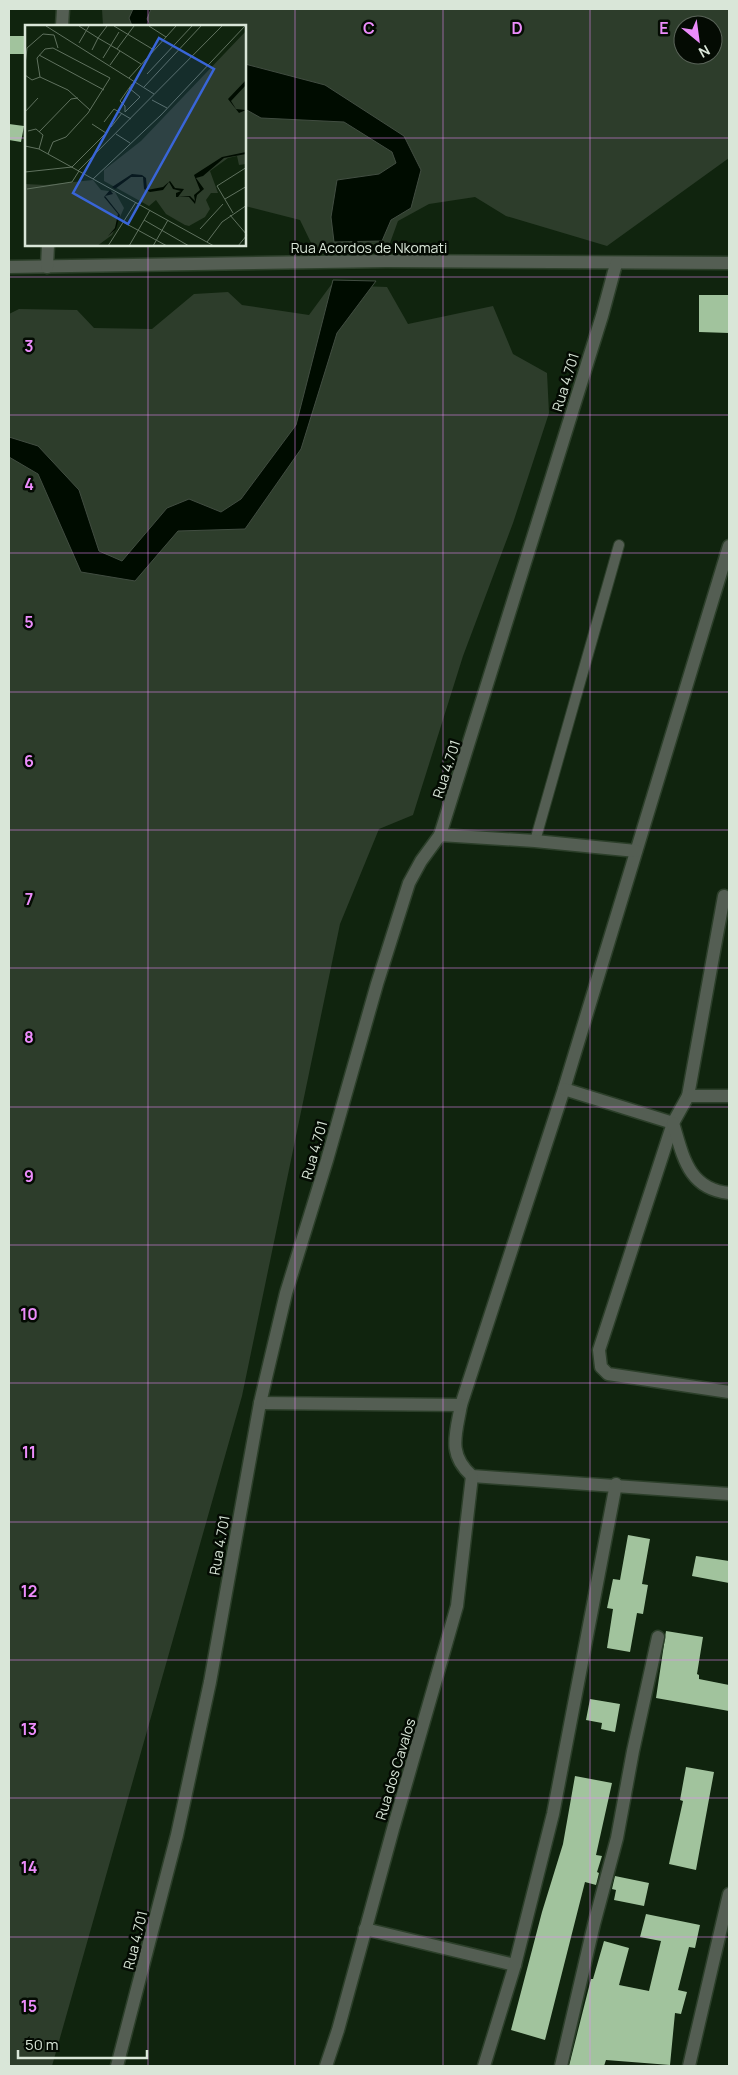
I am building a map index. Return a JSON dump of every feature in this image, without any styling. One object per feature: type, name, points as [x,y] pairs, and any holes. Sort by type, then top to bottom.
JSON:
[{"type":"street","points":[[62,25],[63,9]]},
{"type":"street","points":[[47,266],[48,246]]},
{"type":"street","name":"Rua Acordos de Nkomati","points":[[9,267],[386,261],[729,264]]},
{"type":"street","name":"Rua 4.701","points":[[117,2066],[178,1835],[210,1682],[260,1403],[286,1293],[327,1160],[377,984],[410,883],[421,861],[440,835],[602,316],[616,264]]},
{"type":"street","points":[[729,546],[564,1090],[461,1405],[454,1444],[463,1468],[472,1476],[616,1484],[729,1494]]},
{"type":"street","points":[[440,835],[535,841],[636,851]]},
{"type":"street","points":[[724,896],[688,1096],[673,1123],[598,1350],[599,1362],[606,1372],[614,1376],[729,1392]]},
{"type":"street","points":[[564,1090],[673,1123]]},
{"type":"street","points":[[688,1096],[729,1096]]},
{"type":"street","points":[[673,1123],[690,1172],[700,1184],[729,1193]]},
{"type":"street","points":[[260,1403],[461,1405]]},
{"type":"street","name":"Rua dos Cavalos","points":[[326,2066],[338,2030],[457,1606],[472,1476]]},
{"type":"street","points":[[484,2066],[515,1965],[553,1814],[616,1484]]},
{"type":"street","points":[[562,2066],[594,1924],[617,1838],[633,1751],[658,1637]]},
{"type":"street","points":[[689,2066],[726,1921],[729,1894]]},
{"type":"street","points":[[365,1929],[515,1965]]},
{"type":"lane","points":[[535,841],[619,545]]},
{"type":"green space","points":[[102,9],[729,9],[729,158],[607,246],[506,216],[475,197],[429,204],[398,221],[390,243],[314,249],[300,220],[246,206],[246,25],[103,25]]},
{"type":"green space","points":[[331,285],[387,287],[408,324],[493,306],[513,354],[547,373],[549,413],[513,523],[463,656],[413,815],[379,829],[340,924],[242,1396],[52,2066],[9,2066],[9,314],[19,309],[77,310],[94,328],[152,329],[194,294],[228,292],[242,305],[309,315]]},
{"type":"shaded area","points":[[133,9],[151,9],[147,19],[150,25],[132,25],[129,18]]},
{"type":"shaded area","points":[[246,64],[325,85],[404,136],[421,170],[411,208],[391,220],[382,241],[334,242],[331,217],[337,180],[379,174],[396,163],[392,152],[344,122],[261,118],[246,110]]},
{"type":"shaded area","points":[[333,280],[376,281],[337,333],[301,449],[245,529],[178,531],[135,581],[81,572],[38,474],[9,457],[9,437],[38,446],[79,490],[99,551],[122,561],[167,508],[189,499],[221,512],[241,499],[296,425]]},
{"type":"building","points":[[9,36],[25,36],[25,54],[9,54]]},
{"type":"building","points":[[9,124],[24,126],[21,142],[9,140]]},
{"type":"building","points":[[699,295],[729,295],[729,333],[699,332]]},
{"type":"building","points":[[628,1535],[650,1539],[642,1584],[648,1585],[643,1614],[637,1613],[630,1652],[607,1648],[613,1609],[607,1608],[613,1579],[620,1580]]},
{"type":"building","points":[[696,1556],[729,1561],[729,1583],[692,1576]]},
{"type":"building","points":[[666,1631],[703,1637],[697,1674],[699,1679],[729,1685],[729,1711],[656,1698]]},
{"type":"building","points":[[590,1699],[620,1704],[615,1732],[601,1729],[602,1723],[586,1720]]},
{"type":"building","points":[[686,1767],[714,1772],[696,1870],[669,1864],[683,1801],[680,1800]]},
{"type":"building","points":[[575,1776],[612,1783],[596,1855],[602,1856],[597,1872],[599,1873],[596,1885],[585,1882],[545,2040],[511,2030],[542,1912],[563,1844]]},
{"type":"building","points":[[615,1876],[649,1883],[644,1906],[614,1900],[616,1890],[612,1889]]},
{"type":"building","points":[[646,1914],[700,1925],[695,1948],[689,1947],[678,1990],[687,1992],[681,2014],[675,2013],[670,2065],[606,2060],[604,2066],[569,2066],[591,1979],[593,1979],[604,1941],[629,1948],[619,1985],[649,1991],[661,1941],[640,1937]]}]
